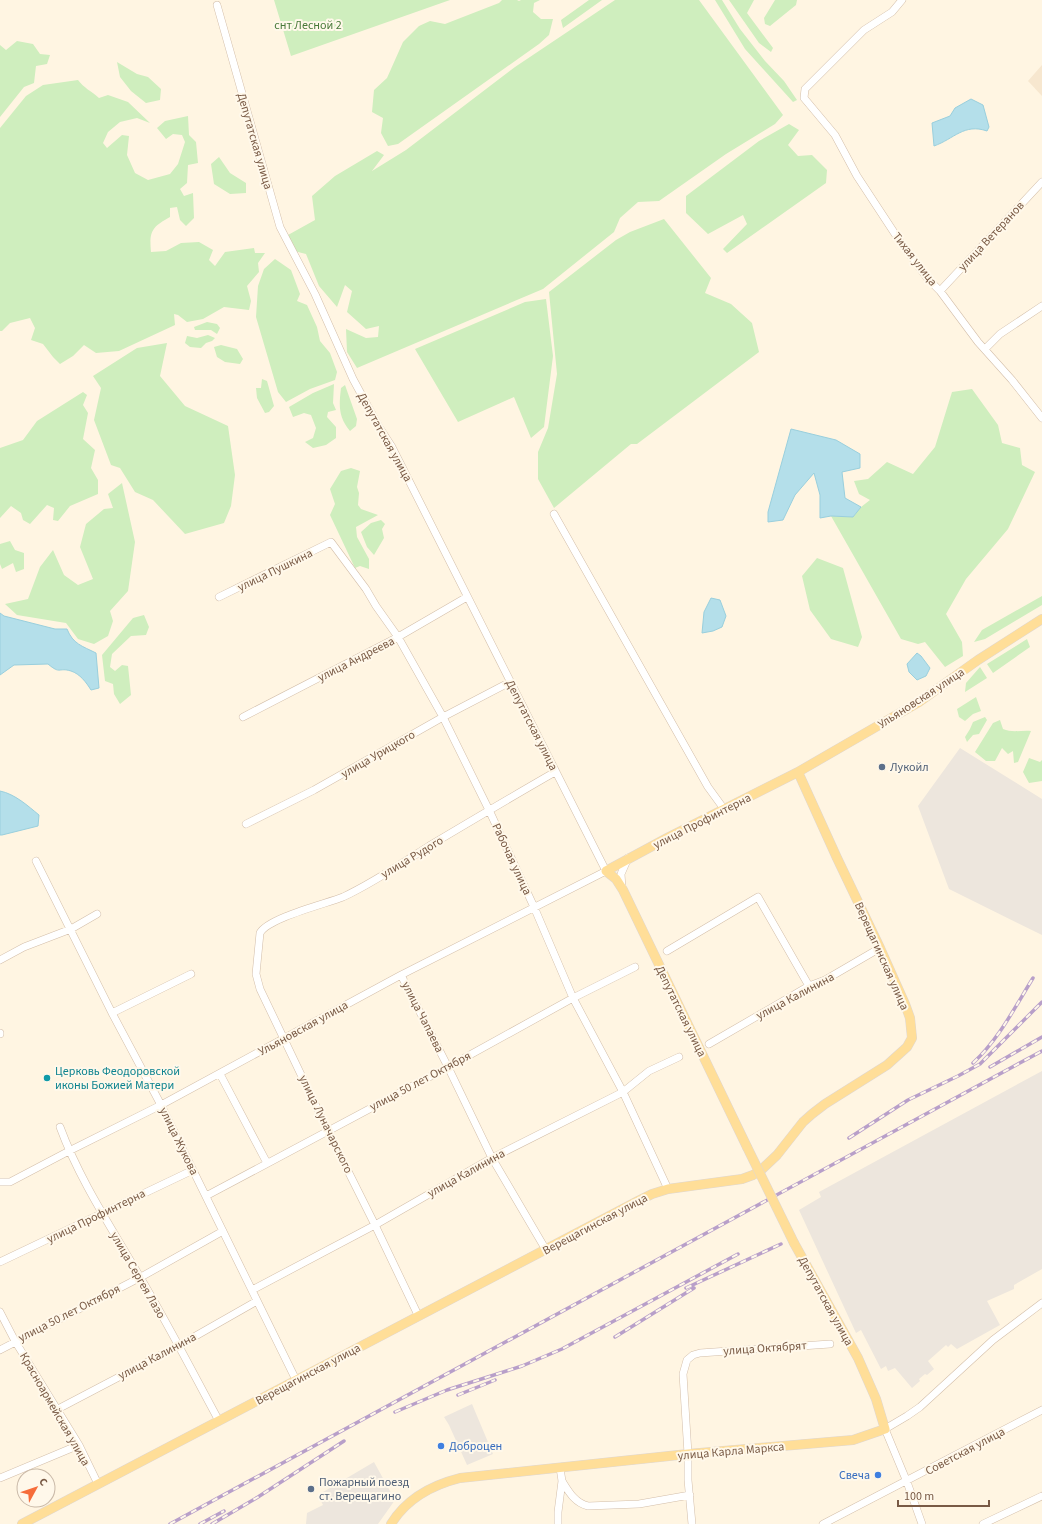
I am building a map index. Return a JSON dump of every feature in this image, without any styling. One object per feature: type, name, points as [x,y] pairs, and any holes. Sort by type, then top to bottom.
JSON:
[{"type":"main road","name":"Ульяновская улица","points":[[798,772],[919,702],[978,660],[1042,619]]},
{"type":"main road","name":"улица Профинтерна","points":[[606,871],[628,858],[798,772]]},
{"type":"main road","name":"Верещагинская улица","points":[[22,1524],[418,1315],[652,1194],[668,1189],[753,1175],[760,1171],[777,1155],[803,1122],[812,1114],[825,1104],[887,1065],[907,1048],[912,1038],[910,1018],[880,948],[798,772]]},
{"type":"main road","name":"Депутатская улица","points":[[606,871],[616,879],[622,890],[794,1243],[860,1363],[876,1399],[885,1429]]},
{"type":"main road","name":"улица Карла Маркса","points":[[391,1524],[406,1505],[419,1494],[441,1483],[460,1478],[688,1454],[853,1440],[885,1429]]},
{"type":"street","name":"Тихая улица","points":[[902,0],[892,12],[864,30],[805,89],[804,98],[835,135],[857,176],[899,240],[928,279],[940,291],[985,350],[1012,380],[1042,418]]},
{"type":"street","name":"Депутатская улица","points":[[217,5],[280,227],[315,294],[353,379],[379,427],[392,447],[606,871]]},
{"type":"street","name":"улица Ветеранов","points":[[940,291],[1042,182]]},
{"type":"street","points":[[985,350],[1000,334],[1042,306]]},
{"type":"street","points":[[554,514],[708,786],[724,810]]},
{"type":"street","name":"улица Пушкина","points":[[219,597],[331,542]]},
{"type":"street","name":"Рабочая улица","points":[[331,542],[366,589],[398,637],[443,717],[489,810],[534,907],[573,998],[623,1092],[668,1189]]},
{"type":"street","name":"улица Андреева","points":[[242,717],[398,637],[467,597]]},
{"type":"street","name":"улица Урицкого","points":[[246,824],[314,790],[443,717],[510,682]]},
{"type":"street","name":"улица Рудого","points":[[262,929],[272,922],[327,903],[363,887],[489,810],[555,772]]},
{"type":"street","points":[[622,890],[621,874],[628,858]]},
{"type":"street","name":"улица Жукова","points":[[36,861],[112,1013],[161,1106],[296,1380]]},
{"type":"street","name":"Ульяновская улица","points":[[0,1182],[10,1182],[161,1106],[401,975],[606,871]]},
{"type":"street","points":[[667,951],[758,897],[809,986]]},
{"type":"street","points":[[0,960],[24,947],[71,929],[97,914]]},
{"type":"street","name":"улица Луначарского","points":[[262,929],[260,932],[257,981],[272,1015],[418,1315]]},
{"type":"street","name":"улица Калинина","points":[[709,1044],[809,986],[825,980],[880,948]]},
{"type":"street","name":"улица 50 лет Октября","points":[[206,1196],[448,1067],[573,998],[635,967]]},
{"type":"street","points":[[112,1013],[191,974]]},
{"type":"street","name":"улица Чапаева","points":[[401,975],[492,1158],[546,1250]]},
{"type":"street","name":"улица Калинина","points":[[252,1290],[375,1224],[492,1158],[623,1092],[649,1071],[679,1057]]},
{"type":"street","points":[[220,1074],[267,1163]]},
{"type":"street","name":"улица Сергея Лазо","points":[[60,1127],[69,1151],[101,1213],[141,1277],[219,1421]]},
{"type":"street","name":"улица Профинтерна","points":[[0,1262],[193,1170]]},
{"type":"street","name":"улица 50 лет Октября","points":[[0,1350],[141,1277],[223,1231]]},
{"type":"street","name":"улица Калинина","points":[[56,1410],[178,1346],[257,1301]]},
{"type":"street","name":"улица Карла Маркса","points":[[885,1429],[920,1407],[993,1340],[1042,1303]]},
{"type":"street","name":"Красноармейская улица","points":[[0,1312],[15,1341],[79,1446],[98,1484]]},
{"type":"street","name":"улица Октябрят","points":[[688,1454],[684,1368],[690,1357],[700,1353],[830,1344]]},
{"type":"street","name":"Советская улица","points":[[823,1524],[907,1482],[1042,1410]]},
{"type":"street","points":[[885,1429],[907,1482],[922,1524]]},
{"type":"street","points":[[0,1478],[79,1446]]},
{"type":"street","points":[[688,1454],[688,1480],[692,1524]]},
{"type":"street","points":[[558,1524],[562,1481],[560,1468]]},
{"type":"street","points":[[562,1481],[577,1502],[581,1505],[588,1506],[639,1504],[690,1495]]},
{"type":"street","points":[[983,1524],[1042,1496]]},
{"type":"shaded area","points":[[1042,65],[1042,96],[1028,81]]},
{"type":"shaded area","points":[[960,748],[1042,799],[1042,935],[949,889],[918,806]]},
{"type":"shaded area","points":[[1042,1071],[1042,1269],[1014,1285],[1014,1289],[987,1301],[1000,1325],[957,1349],[951,1344],[948,1347],[946,1345],[928,1361],[934,1369],[919,1379],[920,1381],[912,1388],[895,1368],[888,1371],[886,1366],[881,1369],[861,1330],[856,1333],[799,1210],[821,1197],[819,1192]]},
{"type":"shaded area","points":[[472,1404],[493,1454],[467,1465],[444,1417]]},
{"type":"shaded area","points":[[374,1462],[395,1500],[378,1524],[306,1524],[307,1513],[323,1505],[318,1495]]},
{"type":"green space","name":"снт Лесной 2","points":[[274,0],[450,0],[291,56]]},
{"type":"green space","points":[[502,0],[540,0],[534,3],[533,12],[541,19],[553,19],[549,35],[539,44],[398,144],[388,146],[381,133],[383,118],[372,112],[374,90],[387,78],[403,42],[419,26],[430,21],[445,24],[499,3]]},
{"type":"green space","points":[[589,0],[602,0],[563,28],[561,20]]},
{"type":"green space","points":[[615,0],[699,0],[783,115],[775,124],[726,154],[659,201],[638,202],[620,218],[614,232],[543,289],[357,368],[347,352],[346,329],[366,338],[378,337],[379,326],[366,329],[347,312],[352,291],[345,285],[337,307],[319,286],[306,254],[294,251],[288,235],[315,220],[312,196],[335,176],[377,151],[384,155],[372,171],[406,150],[515,67]]},
{"type":"green space","points":[[715,0],[722,0],[740,29],[765,61],[784,81],[797,100],[793,102],[745,49]]},
{"type":"green space","points":[[729,0],[754,0],[747,13],[773,48],[771,52],[759,43]]},
{"type":"green space","points":[[775,0],[797,0],[796,5],[770,26],[765,24],[764,18]]},
{"type":"green space","points":[[17,41],[33,44],[40,54],[50,55],[47,64],[36,66],[34,83],[24,87],[0,117],[0,45],[6,50]]},
{"type":"green space","points":[[117,62],[137,74],[148,77],[161,89],[160,100],[146,103],[131,91],[120,77]]},
{"type":"green space","points":[[78,80],[99,98],[108,95],[128,102],[150,123],[137,118],[120,122],[108,132],[103,143],[107,148],[122,135],[129,136],[127,155],[135,173],[148,180],[170,174],[178,164],[185,142],[182,135],[173,134],[166,139],[157,128],[165,121],[188,116],[189,135],[196,142],[198,163],[188,165],[187,183],[180,189],[184,196],[193,193],[194,218],[186,226],[180,220],[177,207],[170,208],[170,217],[159,224],[151,234],[151,252],[166,251],[181,243],[199,242],[213,250],[209,260],[215,266],[225,252],[254,248],[255,253],[265,253],[258,263],[259,272],[247,286],[251,301],[249,310],[224,307],[203,319],[187,322],[178,315],[174,314],[175,325],[119,351],[96,353],[84,345],[73,356],[60,364],[43,344],[31,340],[35,328],[30,318],[10,323],[2,331],[0,331],[0,128],[26,96],[43,85]]},
{"type":"green space","points":[[789,124],[799,130],[788,145],[798,156],[812,155],[827,170],[826,183],[727,253],[723,249],[747,224],[743,215],[708,234],[686,213],[686,196],[759,141]]},
{"type":"green space","points":[[219,157],[230,173],[246,183],[246,193],[230,194],[214,184],[211,164]]},
{"type":"green space","points":[[664,219],[711,278],[705,293],[731,304],[752,323],[759,352],[637,444],[631,444],[554,508],[538,479],[538,452],[548,428],[557,374],[549,292],[616,240],[630,232]]},
{"type":"green space","points":[[275,259],[291,270],[300,294],[297,301],[307,305],[317,327],[320,341],[330,353],[337,372],[335,380],[310,389],[286,402],[278,392],[256,317],[258,286],[264,269]]},
{"type":"green space","points":[[546,299],[553,356],[544,427],[531,438],[514,397],[458,422],[415,349],[525,302]]},
{"type":"green space","points":[[207,322],[217,324],[220,328],[217,334],[211,330],[195,330],[194,327]]},
{"type":"green space","points":[[208,335],[215,338],[201,348],[190,347],[185,343],[187,336],[197,338]]},
{"type":"green space","points":[[167,343],[160,376],[185,406],[228,426],[235,475],[231,506],[224,523],[185,534],[153,500],[135,492],[120,468],[111,465],[94,420],[101,388],[93,376],[137,348]]},
{"type":"green space","points":[[221,345],[237,349],[243,359],[240,364],[225,362],[217,357],[214,347]]},
{"type":"green space","points":[[262,379],[267,381],[274,406],[269,412],[265,413],[257,398],[256,388],[261,388]]},
{"type":"green space","points":[[334,384],[333,403],[336,410],[328,412],[327,417],[336,427],[336,438],[326,445],[313,448],[305,442],[313,438],[316,428],[311,415],[304,413],[293,417],[289,407],[313,393]]},
{"type":"green space","points":[[345,385],[357,419],[356,426],[350,431],[343,421],[340,411],[341,388]]},
{"type":"green space","points":[[972,389],[998,425],[1002,443],[1020,448],[1022,465],[1035,472],[1008,529],[966,579],[946,614],[962,642],[963,656],[945,667],[925,642],[918,644],[901,639],[831,516],[853,517],[861,507],[870,500],[859,494],[854,481],[868,479],[887,462],[913,474],[935,447],[952,392]]},
{"type":"green space","points":[[83,392],[87,395],[83,405],[88,413],[83,439],[95,450],[91,468],[98,480],[98,494],[70,506],[58,521],[53,520],[54,508],[47,505],[30,524],[23,520],[21,513],[11,506],[0,518],[0,448],[23,440],[37,421]]},
{"type":"green space","points":[[351,468],[360,471],[357,487],[359,493],[358,505],[361,509],[378,515],[356,527],[357,537],[369,559],[369,569],[360,566],[355,568],[330,515],[335,504],[330,489],[341,471]]},
{"type":"green space","points":[[122,483],[135,542],[128,591],[110,611],[113,621],[108,636],[94,644],[78,639],[66,623],[17,615],[5,604],[28,599],[40,567],[53,550],[64,575],[78,585],[93,579],[80,547],[86,524],[104,509],[113,508],[108,494]]},
{"type":"green space","points":[[381,520],[385,524],[382,529],[384,538],[374,555],[367,547],[361,532],[371,523]]},
{"type":"green space","points":[[10,541],[15,550],[24,553],[24,569],[16,572],[13,563],[2,569],[0,564],[0,544]]},
{"type":"green space","points":[[817,558],[843,568],[862,637],[858,647],[831,639],[810,610],[802,576]]},
{"type":"green space","points":[[1042,596],[1042,605],[985,639],[974,642],[982,630]]},
{"type":"green space","points":[[144,615],[149,627],[146,635],[131,636],[112,654],[110,667],[115,671],[122,665],[128,666],[131,695],[120,704],[114,694],[113,684],[105,681],[102,655],[133,618]]},
{"type":"green space","points":[[1027,639],[1030,647],[993,673],[987,664]]},
{"type":"green space","points":[[980,667],[987,678],[965,692],[966,683]]},
{"type":"green space","points":[[976,697],[981,711],[973,714],[965,721],[959,717],[957,709]]},
{"type":"green space","points":[[985,717],[987,720],[979,734],[973,735],[967,742],[965,737],[973,722]]},
{"type":"green space","points":[[1000,720],[1003,729],[1013,731],[1031,731],[1018,762],[1014,763],[1013,751],[1008,754],[1002,748],[995,761],[986,761],[975,752],[993,723]]},
{"type":"green space","points":[[1029,758],[1040,762],[1042,760],[1042,781],[1029,783],[1023,772]]},
{"type":"water","points":[[971,99],[983,105],[989,127],[987,131],[979,129],[965,130],[934,146],[932,123],[950,116],[955,108]]},
{"type":"water","points":[[791,429],[836,440],[860,454],[860,468],[842,472],[845,498],[861,507],[853,517],[831,516],[820,518],[820,495],[814,473],[795,495],[783,520],[768,522],[768,512]]},
{"type":"water","points":[[711,598],[720,600],[726,616],[722,627],[713,631],[702,633],[704,612]]},
{"type":"water","points":[[0,613],[4,616],[55,629],[67,629],[75,641],[96,653],[99,688],[91,690],[85,681],[77,674],[67,670],[55,669],[48,664],[14,665],[0,675]]},
{"type":"water","points":[[917,653],[930,668],[926,676],[917,680],[909,672],[907,664]]},
{"type":"water","points":[[0,791],[26,804],[39,815],[38,826],[0,835]]},
{"type":"railway","points":[[973,1063],[999,1033],[1033,978]]},
{"type":"railway","points":[[849,1138],[908,1100],[980,1064],[1042,1002]]},
{"type":"railway","points":[[990,1067],[1042,1037]]},
{"type":"railway","points":[[170,1524],[1042,1051]]},
{"type":"railway","points":[[686,1288],[781,1244]]},
{"type":"railway","points":[[395,1412],[447,1390],[522,1366],[562,1349],[738,1254]]},
{"type":"railway","points":[[615,1337],[694,1288]]},
{"type":"railway","points":[[458,1395],[495,1380]]},
{"type":"railway","points":[[212,1524],[258,1497],[344,1441]]},
{"type":"railway","points":[[200,1524],[224,1511]]},
{"type":"place","name":"Лукойл","points":[[882,767]]},
{"type":"place","name":"Церковь Феодоровской иконы Божией Матери","points":[[47,1078]]},
{"type":"place","name":"Доброцен","points":[[441,1446]]},
{"type":"place","name":"Свеча","points":[[878,1475]]},
{"type":"place","name":"Пожарный поезд ст. Верещагино","points":[[311,1489]]}]
